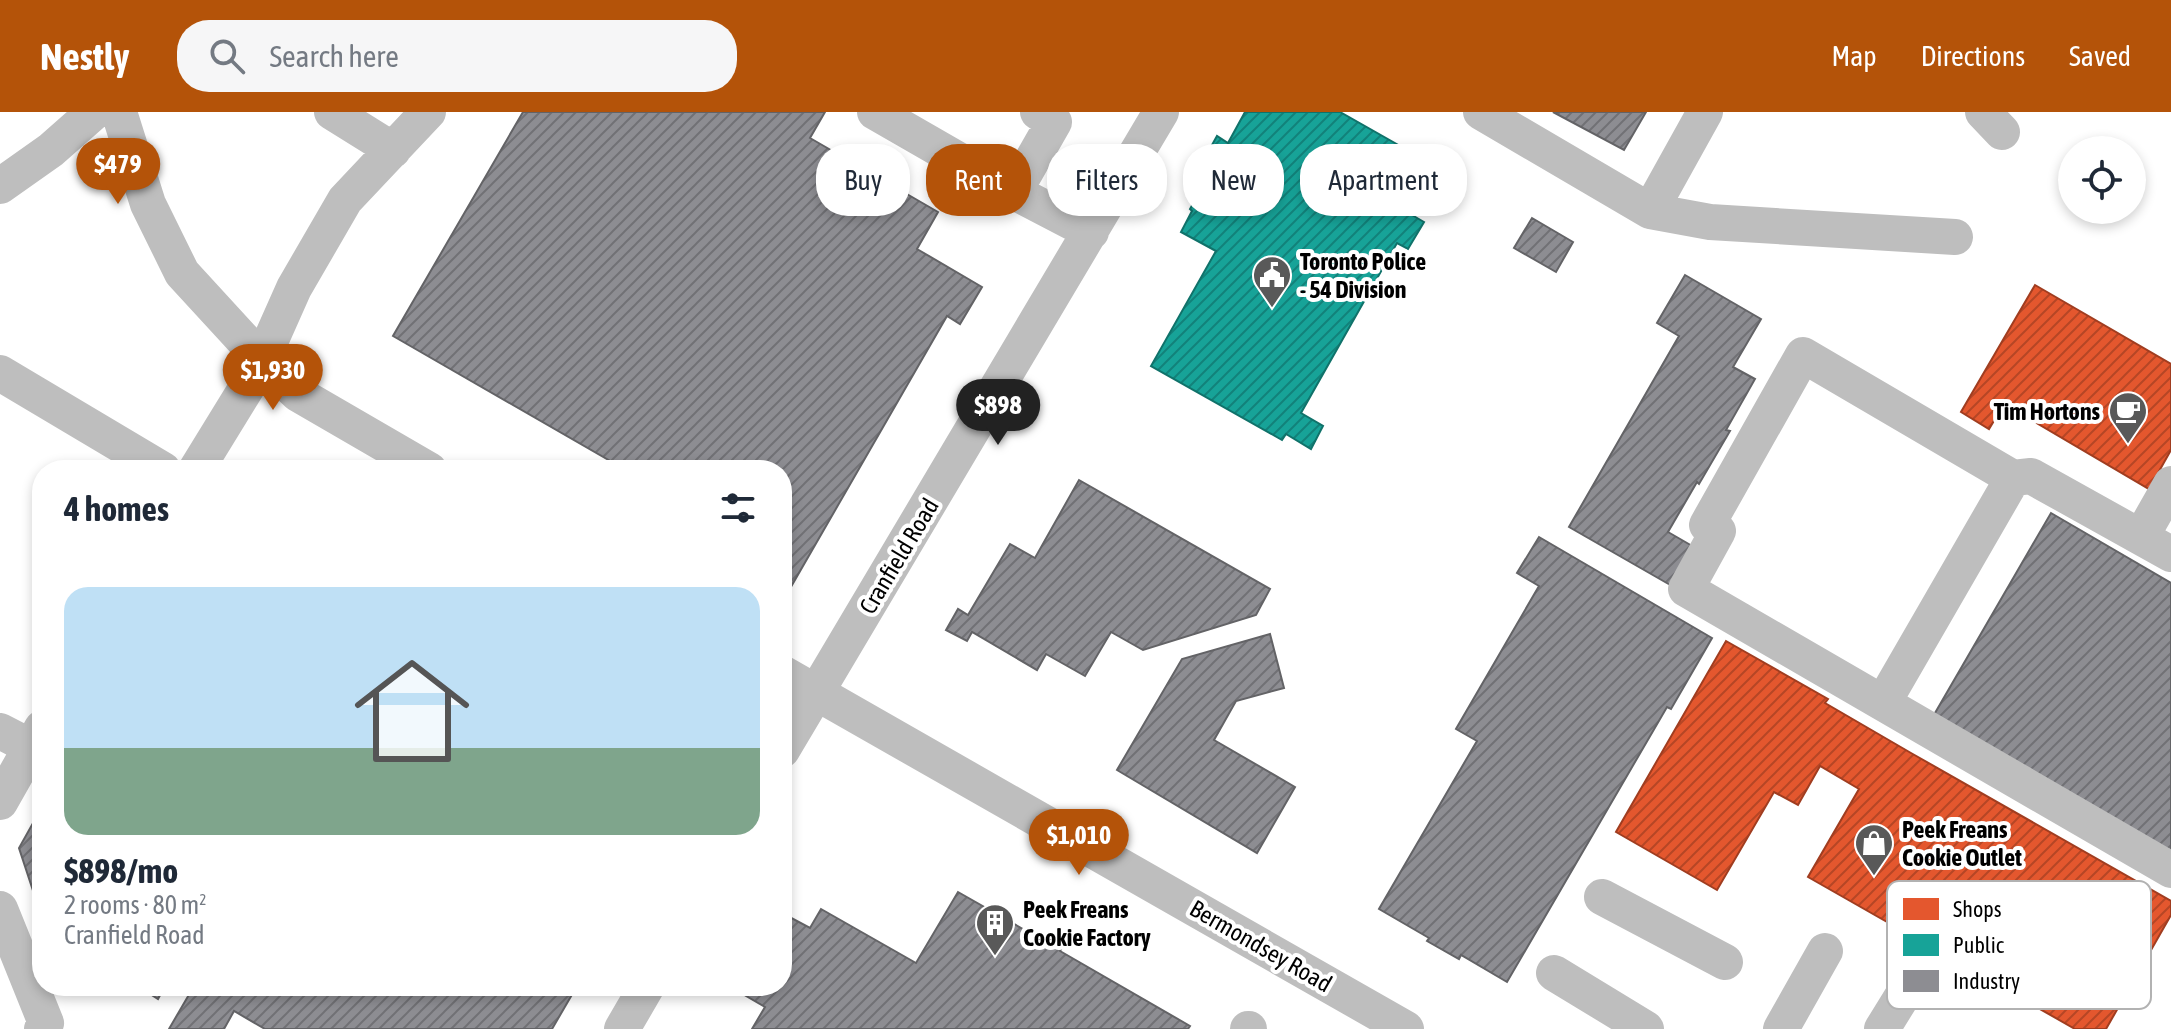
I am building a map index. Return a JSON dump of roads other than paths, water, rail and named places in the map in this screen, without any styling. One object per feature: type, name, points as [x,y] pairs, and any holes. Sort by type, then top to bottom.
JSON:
[{"type":"street","points":[[0,186],[51,150],[94,112]]},
{"type":"street","points":[[119,112],[148,204],[182,273],[262,360],[298,394],[412,460]]},
{"type":"street","points":[[332,112],[393,150]]},
{"type":"street","points":[[202,460],[262,360],[294,288],[345,200],[428,112]]},
{"type":"street","points":[[875,112],[931,144]]},
{"type":"street","points":[[1031,162],[1054,122],[1038,112]]},
{"type":"street","name":"Cranfield Road","points":[[792,734],[1161,112]]},
{"type":"street","points":[[1481,112],[1650,211],[1710,222],[1955,237]]},
{"type":"street","points":[[1650,211],[1705,112]]},
{"type":"street","points":[[1031,201],[1091,232]]},
{"type":"street","points":[[2171,484],[2156,545],[2031,476],[2013,478],[1803,355],[1707,525],[1718,531],[1686,589],[2171,870]]},
{"type":"street","points":[[0,373],[146,460]]},
{"type":"street","points":[[1883,703],[2013,478]]},
{"type":"street","name":"Bermondsey Road","points":[[792,679],[1406,1029]]},
{"type":"street","points":[[0,802],[24,735]]},
{"type":"street","points":[[1602,897],[1725,962]]},
{"type":"street","points":[[0,909],[32,988]]},
{"type":"street","points":[[1781,1029],[1825,951]]},
{"type":"street","points":[[1554,973],[1646,1029]]},
{"type":"street","points":[[35,996],[46,1023],[42,1029]]},
{"type":"street","points":[[622,1029],[641,996]]},
{"type":"street","points":[[1882,1029],[1894,1009]]},
{"type":"place","name":"Toronto Police - 54 Division","points":[[1272,309]]},
{"type":"place","name":"Tim Hortons","points":[[2128,445]]},
{"type":"place","name":"Peek Freans Cookie Outlet","points":[[1874,877]]},
{"type":"place","name":"Peek Freans Cookie Factory","points":[[995,957]]}]
